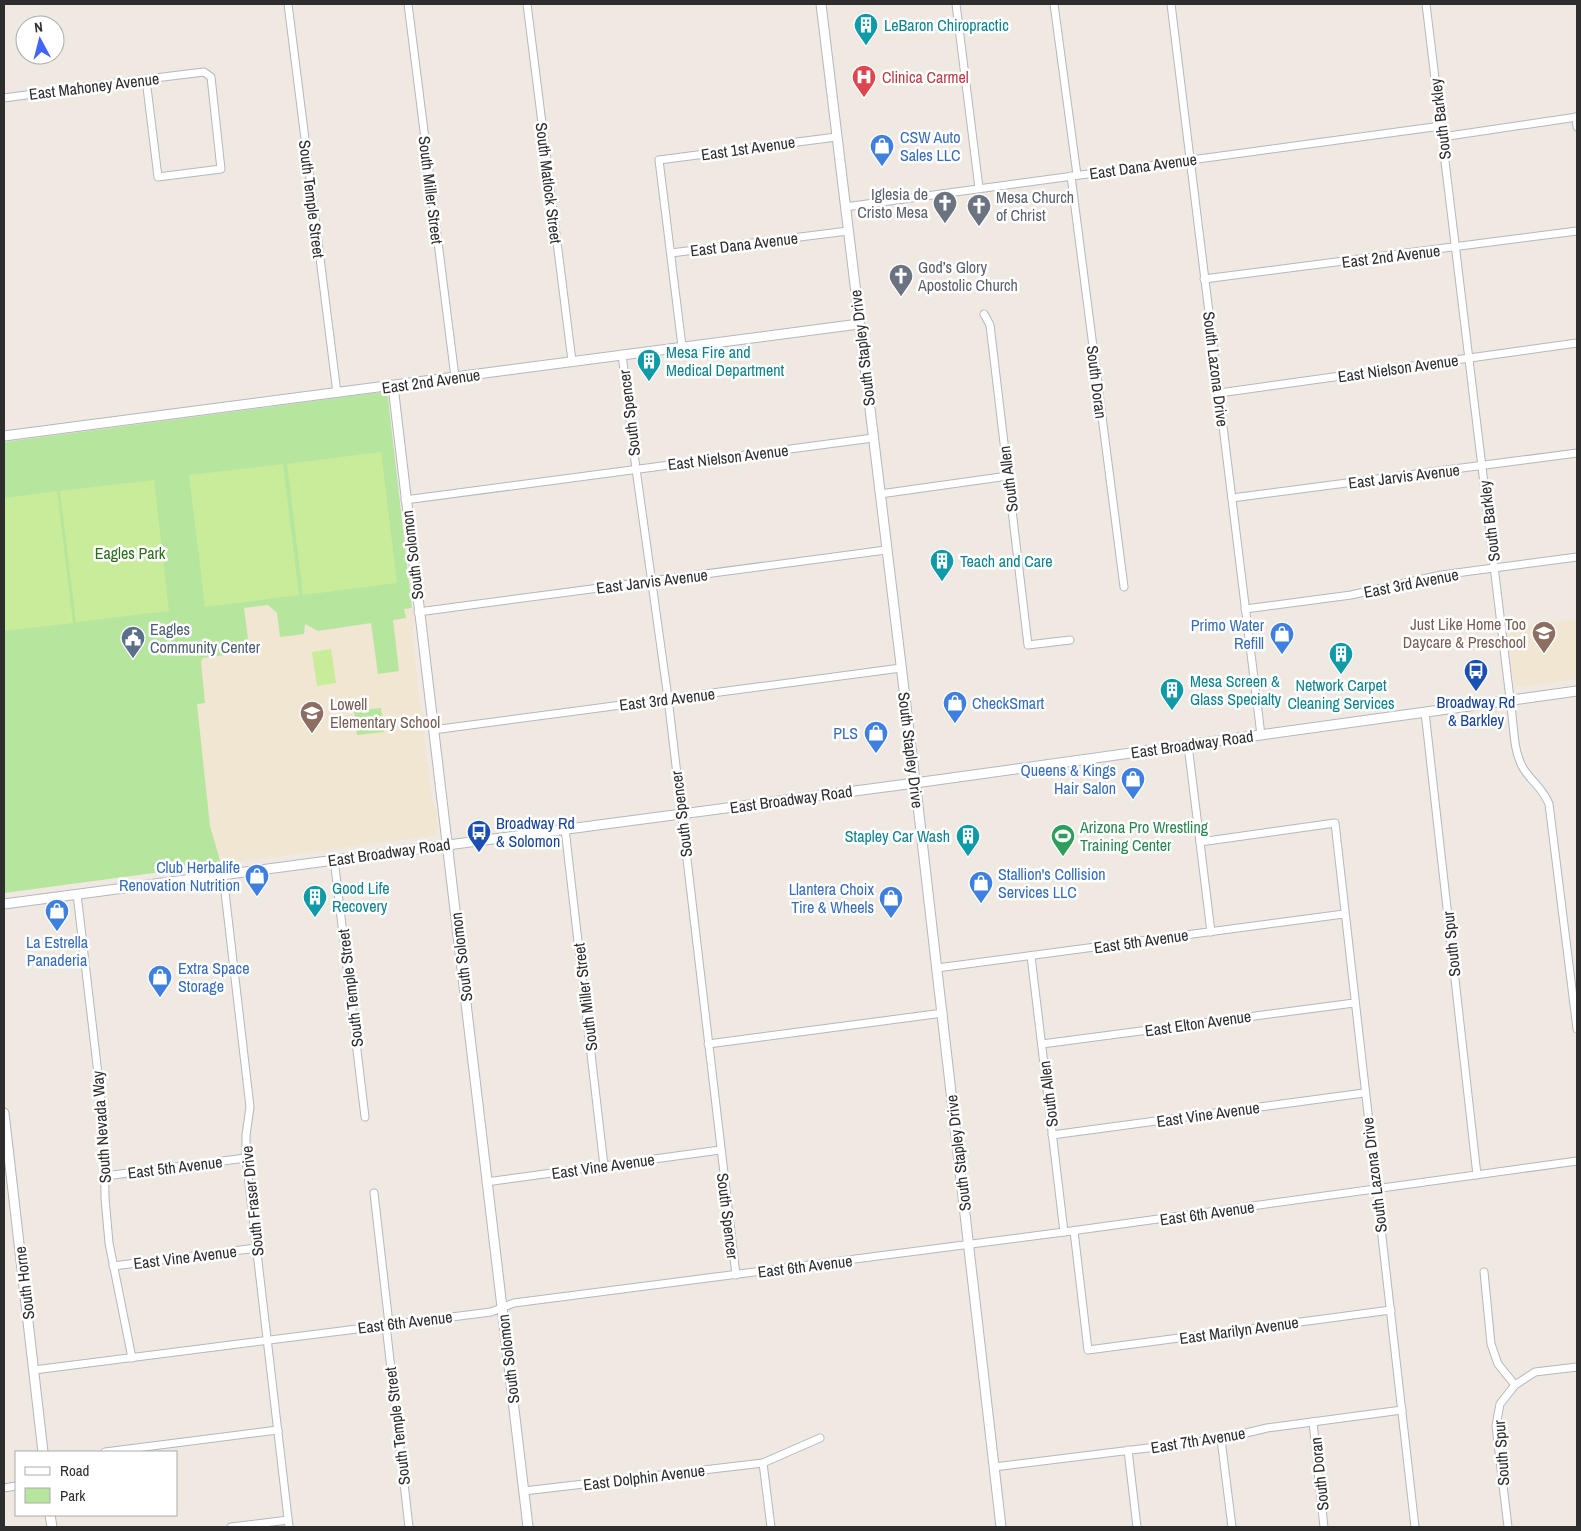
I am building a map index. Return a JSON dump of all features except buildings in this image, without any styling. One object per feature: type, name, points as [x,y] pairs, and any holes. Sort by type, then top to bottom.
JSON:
[{"type":"main road","name":"South Stapley Drive","points":[[821,4],[943,1013],[1001,1527]]},
{"type":"main road","name":"East 2nd Avenue","points":[[4,436],[859,324]]},
{"type":"main road","name":"South Solomon","points":[[393,386],[418,612],[528,1527]]},
{"type":"main road","name":"East Broadway Road","points":[[4,904],[915,783],[1577,691]]},
{"type":"main road","name":"South Horne","points":[[4,1113],[43,1451]]},
{"type":"street","name":"South Temple Street","points":[[288,4],[337,393]]},
{"type":"street","name":"South Miller Street","points":[[408,4],[454,377]]},
{"type":"street","name":"South Matlock Street","points":[[527,4],[572,362]]},
{"type":"street","points":[[956,4],[979,188]]},
{"type":"street","name":"South Doran","points":[[1054,4],[1124,587]]},
{"type":"street","name":"South Lazona Drive","points":[[1171,4],[1260,735]]},
{"type":"street","name":"South Barkley","points":[[1426,4],[1517,752],[1522,766],[1544,790],[1549,804],[1577,1029]]},
{"type":"street","name":"East Mahoney Avenue","points":[[4,98],[146,79],[184,74],[204,72],[211,77],[221,169],[158,177],[146,79]]},
{"type":"street","points":[[1442,137],[1577,117],[1577,127]]},
{"type":"street","name":"East Dana Avenue","points":[[845,206],[1441,126]]},
{"type":"street","name":"East 1st Avenue","points":[[671,253],[659,160],[836,137]]},
{"type":"street","name":"East Dana Avenue","points":[[671,253],[848,230]]},
{"type":"street","name":"East 2nd Avenue","points":[[1204,279],[1577,231]]},
{"type":"street","points":[[671,253],[682,346]]},
{"type":"street","name":"South Allen","points":[[984,314],[990,325],[1028,645],[1070,640]]},
{"type":"street","name":"East Nielson Avenue","points":[[1219,393],[1577,344]]},
{"type":"street","name":"South Spencer","points":[[622,354],[668,698],[736,1275]]},
{"type":"street","name":"East Nielson Avenue","points":[[405,500],[873,438]]},
{"type":"street","name":"East Jarvis Avenue","points":[[1232,498],[1577,452]]},
{"type":"street","points":[[880,494],[1008,476]]},
{"type":"street","name":"East Jarvis Avenue","points":[[418,612],[886,550]]},
{"type":"street","name":"East 3rd Avenue","points":[[1245,609],[1351,595],[1441,575],[1577,557]]},
{"type":"street","name":"East 3rd Avenue","points":[[433,730],[901,668]]},
{"type":"street","name":"South Spur","points":[[1425,712],[1477,1175]]},
{"type":"street","points":[[1188,744],[1211,932]]},
{"type":"street","name":"South Lazona Drive","points":[[1200,842],[1335,823],[1375,1189],[1416,1527]]},
{"type":"street","name":"South Miller Street","points":[[565,829],[604,1166]]},
{"type":"street","name":"South Temple Street","points":[[334,859],[365,1117]]},
{"type":"street","name":"South Fraser Drive","points":[[223,875],[250,1107],[246,1136],[246,1158],[288,1524]]},
{"type":"street","name":"South Nevada Way","points":[[77,894],[104,1125],[107,1220],[113,1266],[132,1358]]},
{"type":"street","name":"East 5th Avenue","points":[[937,968],[1344,914]]},
{"type":"street","name":"South Allen","points":[[1031,956],[1064,1232]]},
{"type":"street","name":"East Elton Avenue","points":[[1042,1044],[1354,1003]]},
{"type":"street","points":[[708,1044],[943,1013]]},
{"type":"street","name":"East Vine Avenue","points":[[1052,1135],[1364,1093]]},
{"type":"street","name":"East Vine Avenue","points":[[486,1182],[720,1150]]},
{"type":"street","name":"East 5th Avenue","points":[[105,1176],[246,1158]]},
{"type":"street","name":"East 6th Avenue","points":[[34,1370],[491,1312],[514,1303],[1064,1232],[1577,1161]]},
{"type":"street","name":"South Temple Street","points":[[374,1193],[409,1527]]},
{"type":"street","name":"East Marilyn Avenue","points":[[1074,1230],[1088,1350],[1391,1310]]},
{"type":"street","name":"East Vine Avenue","points":[[113,1266],[257,1248]]},
{"type":"street","points":[[1484,1272],[1491,1344],[1498,1364],[1515,1385],[1535,1372],[1577,1367]]},
{"type":"street","name":"South Spur","points":[[1508,1527],[1496,1426],[1500,1404],[1515,1385]]},
{"type":"street","name":"East 7th Avenue","points":[[994,1467],[1221,1439],[1267,1428],[1402,1410]]},
{"type":"street","name":"South Doran","points":[[1313,1422],[1324,1527]]},
{"type":"street","points":[[113,1451],[278,1430]]},
{"type":"street","name":"East Dolphin Avenue","points":[[524,1492],[763,1463],[820,1438]]},
{"type":"street","points":[[1221,1439],[1232,1527]]},
{"type":"street","points":[[1128,1450],[1137,1527]]},
{"type":"street","points":[[763,1463],[771,1527]]},
{"type":"street","points":[[231,1527],[288,1524]]},
{"type":"shaded area","name":"Lowell Elementary School","points":[[267,605],[277,613],[286,615],[318,631],[412,608],[414,621],[412,633],[420,706],[425,716],[424,740],[432,800],[436,809],[438,835],[221,864],[210,826],[197,704],[205,703],[201,662],[244,608]]},
{"type":"shaded area","name":"Just Like Home Too Daycare & Preschool","points":[[1577,619],[1577,679],[1521,687],[1516,685],[1513,681],[1507,629]]},
{"type":"green space","name":"Eagles Park","points":[[382,392],[387,394],[388,398],[412,608],[404,609],[406,618],[393,620],[399,671],[378,674],[371,623],[318,631],[305,624],[304,634],[280,637],[277,613],[268,605],[244,608],[249,647],[247,652],[203,658],[201,662],[205,703],[197,704],[210,826],[221,864],[4,893],[4,442]]},
{"type":"green space","points":[[381,452],[397,583],[303,595],[287,464]]},
{"type":"green space","points":[[283,464],[299,595],[205,607],[189,475]]},
{"type":"green space","points":[[154,480],[169,611],[76,622],[60,491]]},
{"type":"green space","points":[[57,491],[73,623],[4,631],[4,498]]},
{"type":"green space","points":[[331,649],[336,683],[317,686],[312,652]]},
{"type":"green space","points":[[381,708],[384,732],[357,735],[354,711]]},
{"type":"place","name":"LeBaron Chiropractic","points":[[866,46]]},
{"type":"place","name":"Clinica Carmel","points":[[864,98]]},
{"type":"place","name":"CSW Auto Sales LLC","points":[[882,167]]},
{"type":"place","name":"Iglesia de Cristo Mesa","points":[[945,224]]},
{"type":"place","name":"Mesa Church of Christ","points":[[979,227]]},
{"type":"place","name":"God’s Glory Apostolic Church","points":[[901,297]]},
{"type":"place","name":"Mesa Fire and Medical Department","points":[[649,382]]},
{"type":"place","name":"Teach and Care","points":[[942,582]]},
{"type":"place","name":"Just Like Home Too Daycare & Preschool","points":[[1544,654]]},
{"type":"place","name":"Primo Water Refill","points":[[1282,655]]},
{"type":"place","name":"Eagles Community Center","points":[[133,659]]},
{"type":"place","name":"Network Carpet Cleaning Services","points":[[1341,675]]},
{"type":"place","name":"Broadway Rd & Barkley","points":[[1476,692]]},
{"type":"place","name":"Mesa Screen & Glass Specialty","points":[[1172,711]]},
{"type":"place","name":"CheckSmart","points":[[955,724]]},
{"type":"place","name":"Lowell Elementary School","points":[[312,734]]},
{"type":"place","name":"PLS","points":[[876,754]]},
{"type":"place","name":"Queens & Kings Hair Salon","points":[[1133,800]]},
{"type":"place","name":"Broadway Rd & Solomon","points":[[479,853]]},
{"type":"place","name":"Stapley Car Wash","points":[[968,857]]},
{"type":"place","name":"Arizona Pro Wrestling Training Center","points":[[1063,857]]},
{"type":"place","name":"Club Herbalife Renovation Nutrition","points":[[257,897]]},
{"type":"place","name":"Stallion's Collision Services LLC","points":[[981,904]]},
{"type":"place","name":"Good Life Recovery","points":[[315,918]]},
{"type":"place","name":"Llantera Choix Tire & Wheels","points":[[891,919]]},
{"type":"place","name":"La Estrella Panaderia","points":[[57,932]]},
{"type":"place","name":"Extra Space Storage","points":[[160,998]]}]
